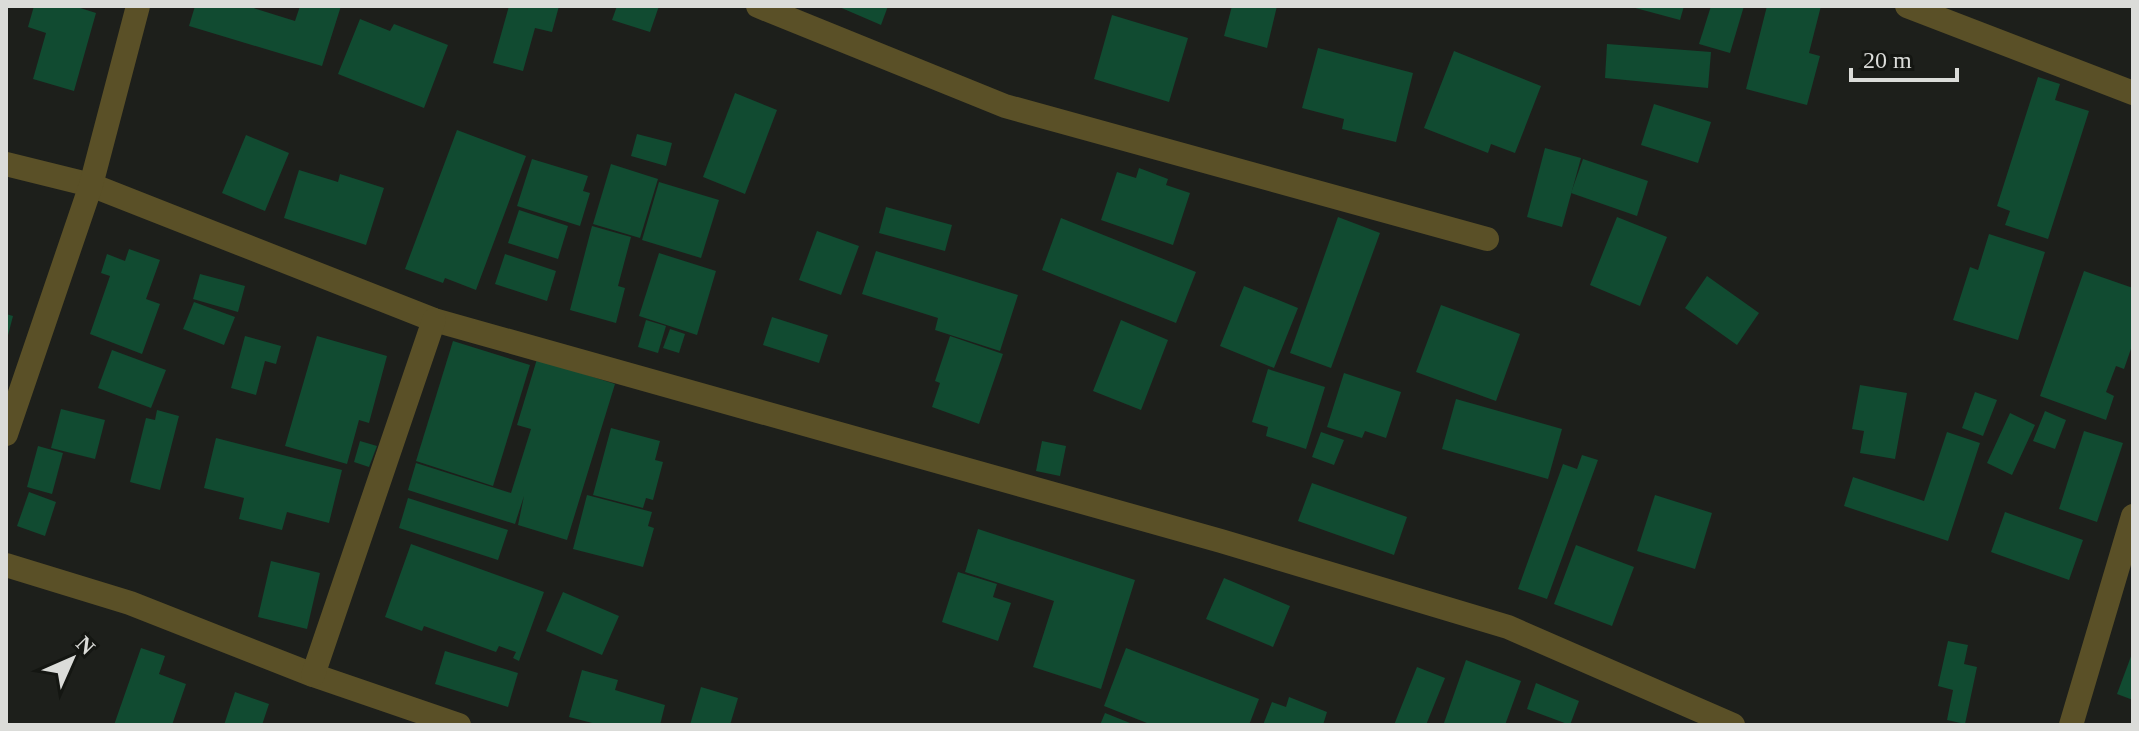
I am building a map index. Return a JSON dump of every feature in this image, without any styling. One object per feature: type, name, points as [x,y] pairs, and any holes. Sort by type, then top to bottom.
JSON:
[{"type":"street","points":[[6,434],[91,185],[138,6]]},
{"type":"street","points":[[758,6],[1005,106],[1487,239]]},
{"type":"street","points":[[1907,6],[2133,93]]},
{"type":"street","points":[[6,164],[91,185],[434,320],[1221,541],[1508,627],[1733,725]]},
{"type":"street","points":[[313,675],[434,320]]},
{"type":"street","points":[[2071,725],[2133,516]]},
{"type":"street","points":[[6,565],[130,603],[313,675],[459,725]]},
{"type":"building","points":[[34,6],[74,6],[96,13],[74,91],[33,79],[46,33],[28,27]]},
{"type":"building","points":[[195,6],[247,6],[295,21],[300,6],[341,6],[322,66],[189,26]]},
{"type":"building","points":[[509,6],[559,6],[552,32],[535,28],[523,71],[493,63]]},
{"type":"building","points":[[617,6],[659,6],[650,32],[612,20]]},
{"type":"building","points":[[837,6],[888,6],[881,25]]},
{"type":"building","points":[[1232,6],[1277,6],[1267,48],[1224,36]]},
{"type":"building","points":[[1628,6],[1684,6],[1680,20]]},
{"type":"building","points":[[1711,6],[1744,6],[1730,53],[1699,44]]},
{"type":"building","points":[[1767,6],[1821,6],[1809,53],[1820,56],[1807,105],[1746,89]]},
{"type":"building","points":[[1112,15],[1188,38],[1169,102],[1094,79]]},
{"type":"building","points":[[360,19],[390,31],[394,24],[448,45],[424,108],[338,74]]},
{"type":"building","points":[[1607,44],[1711,52],[1708,88],[1605,78]]},
{"type":"building","points":[[1318,48],[1413,73],[1396,142],[1342,129],[1344,119],[1302,108]]},
{"type":"building","points":[[1454,51],[1541,86],[1515,153],[1491,144],[1488,153],[1424,128]]},
{"type":"building","points":[[2038,77],[2060,84],[2055,100],[2089,111],[2048,239],[2005,225],[2010,211],[1997,206]]},
{"type":"building","points":[[735,93],[777,110],[745,194],[703,177]]},
{"type":"building","points":[[1654,104],[1711,122],[1698,163],[1641,145]]},
{"type":"building","points":[[457,130],[526,156],[476,290],[445,278],[443,283],[405,269]]},
{"type":"building","points":[[637,134],[672,143],[666,166],[631,156]]},
{"type":"building","points":[[246,135],[289,153],[265,211],[222,193]]},
{"type":"building","points":[[1545,148],[1581,158],[1562,227],[1527,217]]},
{"type":"building","points":[[532,159],[588,176],[583,191],[590,193],[580,226],[517,206]]},
{"type":"building","points":[[1583,159],[1648,181],[1637,216],[1571,193]]},
{"type":"building","points":[[611,164],[658,179],[640,238],[593,224]]},
{"type":"building","points":[[1139,168],[1168,179],[1166,185],[1190,193],[1173,245],[1101,220],[1117,172],[1136,178]]},
{"type":"building","points":[[299,170],[338,182],[340,174],[384,188],[366,245],[284,218]]},
{"type":"building","points":[[659,182],[719,200],[701,258],[642,240]]},
{"type":"building","points":[[886,207],[952,225],[945,251],[879,233]]},
{"type":"building","points":[[519,210],[568,226],[558,259],[508,243]]},
{"type":"building","points":[[1338,217],[1380,233],[1331,368],[1290,353]]},
{"type":"building","points":[[1617,217],[1667,237],[1640,306],[1590,285]]},
{"type":"building","points":[[1061,218],[1196,272],[1176,323],[1042,270]]},
{"type":"building","points":[[592,226],[631,237],[618,286],[625,288],[616,323],[570,310]]},
{"type":"building","points":[[817,231],[859,246],[841,295],[799,280]]},
{"type":"building","points":[[1989,234],[2045,252],[2018,340],[1953,320],[1970,267],[1978,270]]},
{"type":"building","points":[[129,249],[160,260],[146,299],[160,304],[142,354],[90,334],[110,276],[101,273],[107,254],[125,261]]},
{"type":"building","points":[[876,251],[1018,295],[1000,351],[935,330],[938,318],[862,294]]},
{"type":"building","points":[[659,253],[716,271],[697,335],[639,316]]},
{"type":"building","points":[[505,254],[556,271],[547,301],[495,284]]},
{"type":"building","points":[[2084,271],[2133,288],[2133,343],[2124,369],[2116,366],[2106,392],[2114,396],[2106,420],[2040,396]]},
{"type":"building","points":[[200,274],[245,286],[238,312],[193,299]]},
{"type":"building","points":[[1707,276],[1759,313],[1737,345],[1685,308]]},
{"type":"building","points":[[1244,286],[1298,308],[1274,368],[1220,346]]},
{"type":"building","points":[[194,302],[235,317],[224,345],[183,329]]},
{"type":"building","points":[[1441,305],[1520,334],[1496,401],[1416,372]]},
{"type":"building","points":[[6,314],[13,316],[7,339],[6,339]]},
{"type":"building","points":[[772,317],[828,335],[819,363],[763,345]]},
{"type":"building","points":[[646,320],[666,326],[658,353],[638,347]]},
{"type":"building","points":[[1121,320],[1168,340],[1141,410],[1093,391]]},
{"type":"building","points":[[670,329],[685,334],[679,353],[663,348]]},
{"type":"building","points":[[245,336],[281,346],[276,364],[265,361],[256,395],[231,388]]},
{"type":"building","points":[[317,336],[387,356],[369,423],[359,420],[347,464],[285,446]]},
{"type":"building","points":[[950,336],[1003,354],[979,424],[932,407],[940,383],[935,381]]},
{"type":"building","points":[[453,341],[530,365],[493,486],[416,461]]},
{"type":"building","points":[[112,350],[166,370],[151,408],[98,388]]},
{"type":"building","points":[[537,359],[615,384],[567,540],[518,525],[524,496],[515,524],[408,490],[416,463],[511,493],[531,429],[517,425]]},
{"type":"building","points":[[1268,369],[1325,387],[1306,449],[1266,436],[1268,427],[1252,422]]},
{"type":"building","points":[[1344,373],[1401,392],[1386,438],[1365,431],[1362,438],[1327,427]]},
{"type":"building","points":[[1860,385],[1907,393],[1895,459],[1860,453],[1864,431],[1852,429]]},
{"type":"building","points":[[1975,392],[1997,400],[1983,436],[1962,428]]},
{"type":"building","points":[[1456,399],[1562,429],[1548,479],[1442,449]]},
{"type":"building","points":[[61,409],[105,420],[95,459],[51,448]]},
{"type":"building","points":[[157,410],[179,416],[160,490],[130,482],[146,418],[155,420]]},
{"type":"building","points":[[2045,411],[2066,420],[2055,449],[2033,441]]},
{"type":"building","points":[[2010,413],[2035,425],[2012,475],[1987,463]]},
{"type":"building","points":[[611,428],[660,441],[655,460],[663,462],[653,500],[646,498],[643,508],[593,495]]},
{"type":"building","points":[[2084,431],[2123,443],[2097,522],[2059,509]]},
{"type":"building","points":[[1321,432],[1344,440],[1334,465],[1312,457]]},
{"type":"building","points":[[1947,432],[1980,443],[1948,541],[1844,506],[1853,477],[1924,501]]},
{"type":"building","points":[[216,438],[342,470],[329,523],[287,512],[282,530],[239,519],[244,498],[204,488]]},
{"type":"building","points":[[360,441],[377,446],[369,467],[354,462]]},
{"type":"building","points":[[1042,441],[1066,446],[1060,476],[1036,471]]},
{"type":"building","points":[[38,446],[63,453],[52,494],[27,487]]},
{"type":"building","points":[[1582,455],[1598,460],[1547,599],[1518,589],[1563,464],[1577,469]]},
{"type":"building","points":[[1312,483],[1407,517],[1394,555],[1298,521]]},
{"type":"building","points":[[29,492],[56,502],[45,536],[17,526]]},
{"type":"building","points":[[587,495],[652,512],[648,526],[654,528],[643,567],[573,549]]},
{"type":"building","points":[[1655,495],[1712,513],[1695,569],[1637,551]]},
{"type":"building","points":[[408,498],[508,530],[498,560],[399,528]]},
{"type":"building","points":[[2005,512],[2083,540],[2069,580],[1991,552]]},
{"type":"building","points":[[978,529],[1135,580],[1101,689],[1033,667],[1054,601],[965,572]]},
{"type":"building","points":[[411,544],[544,592],[519,661],[513,658],[516,652],[499,646],[496,652],[424,626],[422,631],[385,617]]},
{"type":"building","points":[[1576,545],[1634,567],[1612,626],[1554,604]]},
{"type":"building","points":[[271,561],[320,573],[307,629],[258,617]]},
{"type":"building","points":[[958,572],[997,584],[993,597],[1011,603],[998,641],[942,622]]},
{"type":"building","points":[[1224,578],[1290,606],[1273,647],[1206,619]]},
{"type":"building","points":[[563,592],[619,616],[602,655],[546,631]]},
{"type":"building","points":[[1948,641],[1968,645],[1964,664],[1977,667],[1965,724],[1947,720],[1953,690],[1938,686]]},
{"type":"building","points":[[141,648],[165,656],[159,674],[186,684],[172,725],[114,725]]},
{"type":"building","points":[[1126,648],[1259,699],[1249,725],[1152,725],[1104,706]]},
{"type":"building","points":[[445,651],[518,673],[508,707],[435,684]]},
{"type":"building","points":[[2133,651],[2133,700],[2117,694]]},
{"type":"building","points":[[1466,660],[1521,681],[1505,725],[1444,723]]},
{"type":"building","points":[[1417,667],[1445,678],[1426,725],[1394,725]]},
{"type":"building","points":[[582,670],[618,680],[615,690],[665,705],[660,725],[600,725],[569,717]]},
{"type":"building","points":[[1536,683],[1579,701],[1570,725],[1527,709]]},
{"type":"building","points":[[701,687],[738,698],[730,725],[690,725]]},
{"type":"building","points":[[235,692],[269,704],[262,725],[224,725]]},
{"type":"building","points":[[1289,697],[1327,712],[1323,725],[1263,725],[1272,702],[1286,707]]},
{"type":"building","points":[[1105,713],[1135,725],[1100,725]]}]
